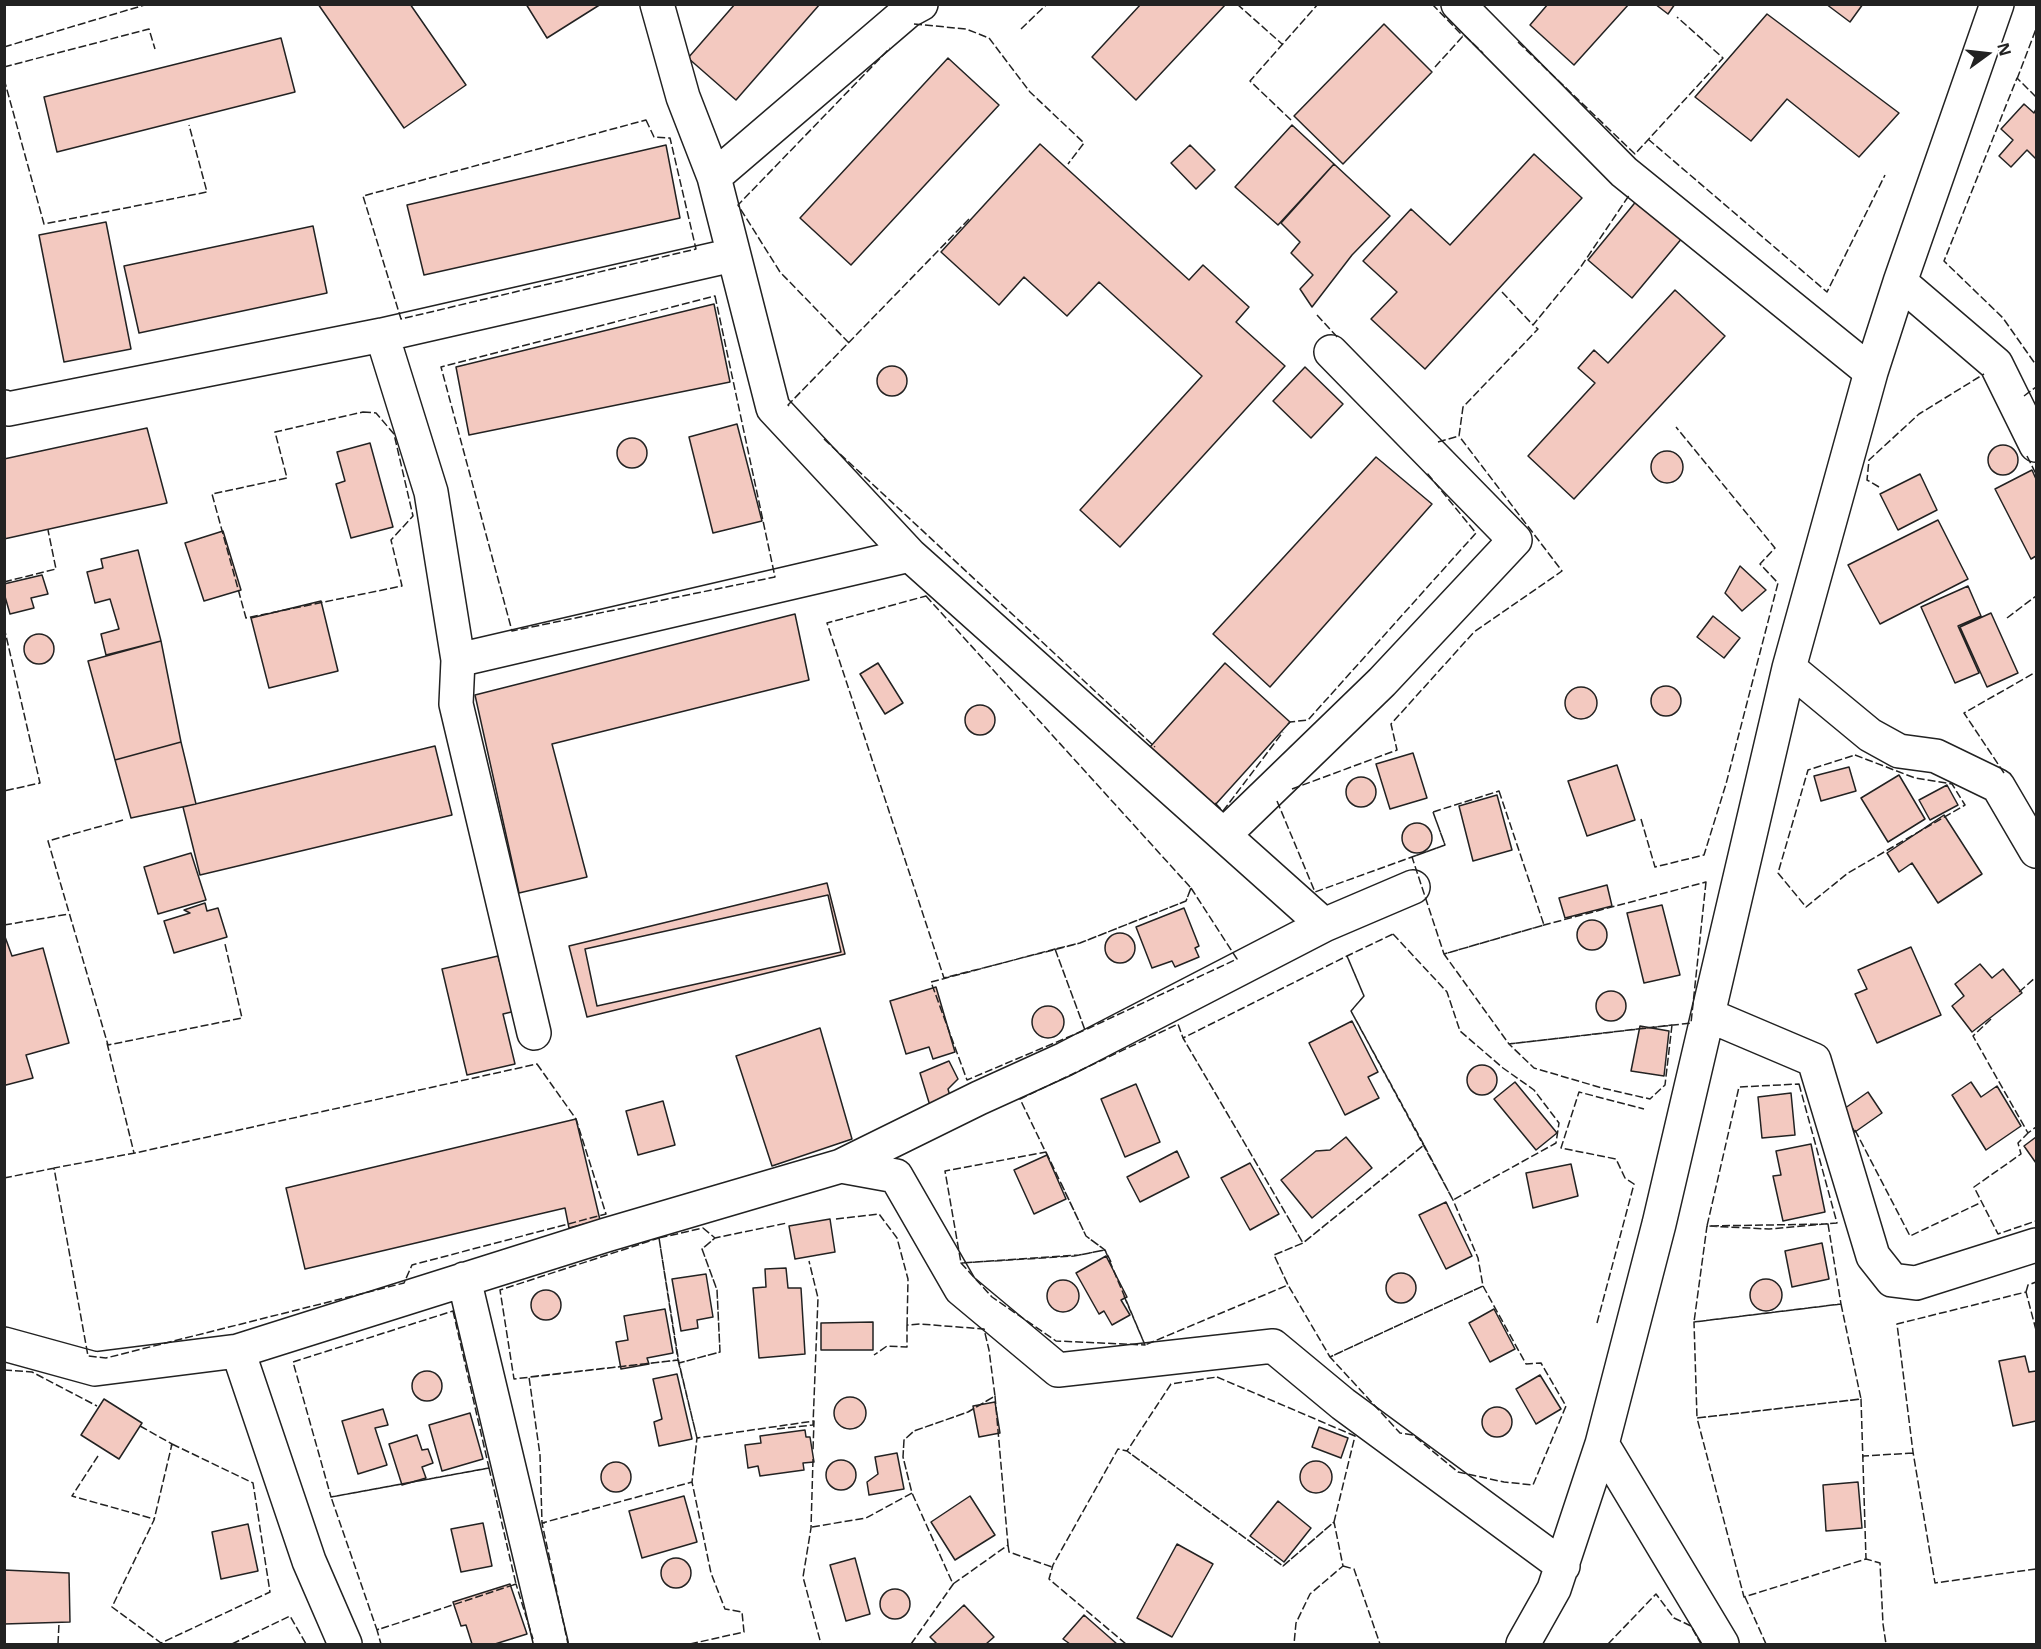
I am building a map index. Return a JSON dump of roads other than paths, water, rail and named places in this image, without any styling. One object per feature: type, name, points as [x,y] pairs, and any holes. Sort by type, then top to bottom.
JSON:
[{"type":"street","points":[[657,4],[683,97],[714,177],[773,408],[910,555],[1324,925]]},
{"type":"street","points":[[714,177],[908,11],[921,4]]},
{"type":"street","points":[[1458,4],[1624,172],[1871,372]]},
{"type":"street","points":[[1522,1644],[1554,1589],[1602,1444],[1659,1224],[1789,668],[1871,372],[1997,4]]},
{"type":"street","points":[[4,407],[8,409],[382,335],[733,255]]},
{"type":"street","points":[[1900,282],[1996,364],[2037,445]]},
{"type":"street","points":[[382,335],[431,492],[458,660],[456,704],[534,1033]]},
{"type":"street","points":[[1224,835],[1382,682],[1515,540],[1331,352]]},
{"type":"street","points":[[458,660],[910,555]]},
{"type":"street","points":[[1789,668],[1870,735],[1899,751],[1936,756],[1998,786],[2037,851]]},
{"type":"street","points":[[4,1344],[95,1369],[238,1351],[606,1235],[841,1166],[979,1098],[1065,1059],[1324,925],[1413,887]]},
{"type":"street","points":[[1708,1015],[1814,1060],[1873,1256],[1892,1280],[1916,1282],[2037,1245]]},
{"type":"street","points":[[841,1166],[896,1176],[961,1289],[1058,1370],[1273,1346],[1343,1404],[1563,1566]]},
{"type":"street","points":[[464,1279],[551,1644]]},
{"type":"street","points":[[238,1351],[309,1561],[345,1644]]},
{"type":"street","points":[[1602,1444],[1722,1644]]}]
